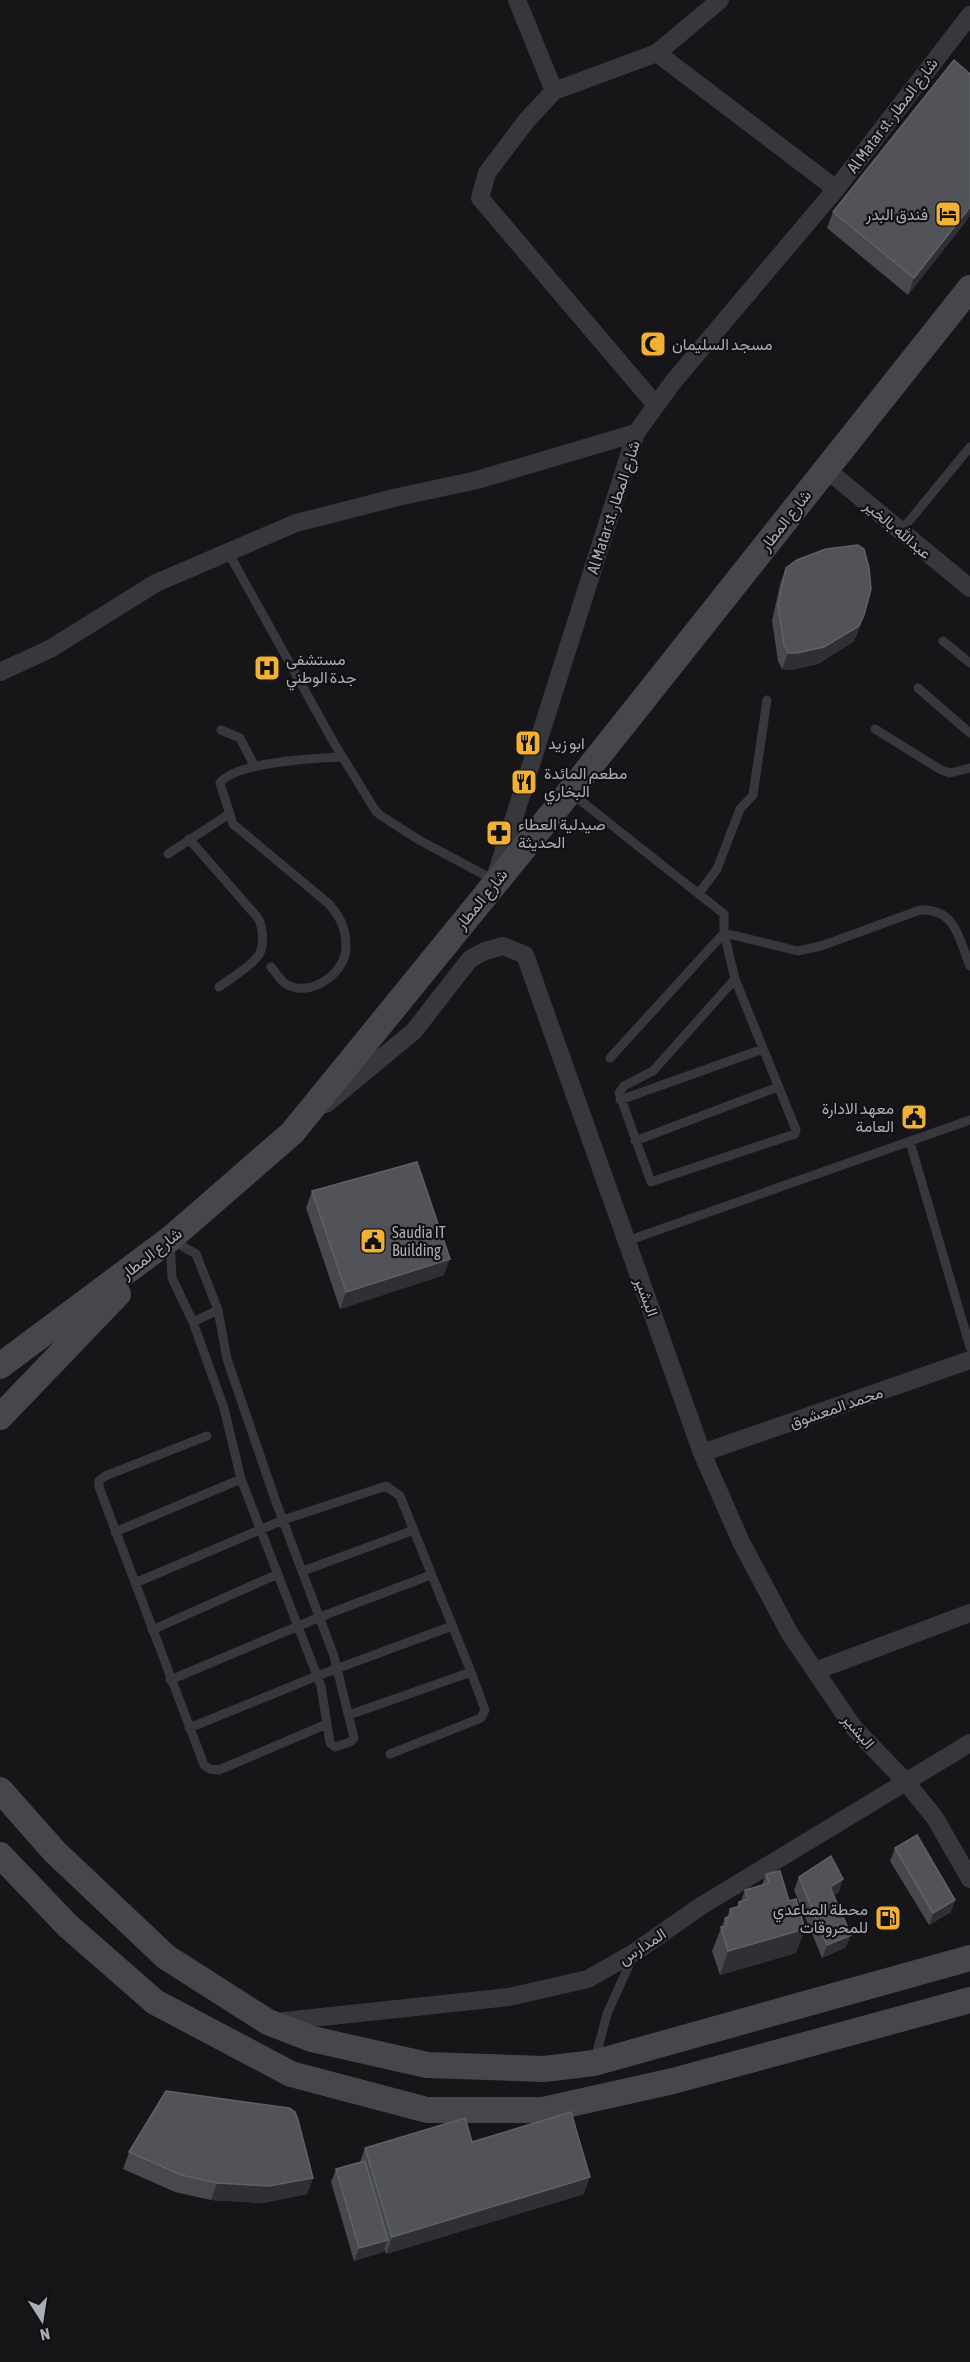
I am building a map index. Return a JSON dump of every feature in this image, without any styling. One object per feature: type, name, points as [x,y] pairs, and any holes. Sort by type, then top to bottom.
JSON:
[{"type":"main road","name":"شارع المطار","points":[[0,1366],[170,1239],[292,1132],[569,792],[970,288]]},
{"type":"main road","points":[[0,1417],[170,1239]]},
{"type":"main road","points":[[0,1790],[55,1852],[166,1957],[268,2022],[312,2039],[427,2065],[544,2069],[594,2063],[970,1958]]},
{"type":"main road","points":[[0,1855],[68,1926],[155,2002],[291,2074],[427,2110],[543,2110],[673,2081],[970,2000]]},
{"type":"street","points":[[517,0],[554,91]]},
{"type":"street","points":[[655,404],[480,198],[487,173],[527,120],[554,91],[657,53],[720,0]]},
{"type":"street","name":"Al Matar st. شارع المطار","points":[[493,883],[636,433],[655,404],[836,189],[970,15]]},
{"type":"street","points":[[657,53],[836,189]]},
{"type":"street","points":[[0,672],[50,649],[156,583],[296,523],[477,480],[636,433]]},
{"type":"street","name":"عبدالله بالخير","points":[[826,469],[970,588]]},
{"type":"street","name":"البشير","points":[[292,1132],[414,1031],[470,959],[502,946],[525,955],[702,1454],[741,1542],[790,1634],[815,1671],[854,1728],[906,1782],[935,1818],[970,1878]]},
{"type":"street","name":"محمد المعشوق","points":[[702,1454],[970,1360]]},
{"type":"street","points":[[815,1671],[970,1613]]},
{"type":"street","name":"المدارس","points":[[268,2022],[509,1997],[588,1979],[635,1952],[701,1906],[970,1743]]},
{"type":"lane","points":[[901,531],[970,447]]},
{"type":"lane","points":[[228,552],[342,757],[380,816],[493,883]]},
{"type":"lane","points":[[943,641],[970,663]]},
{"type":"lane","points":[[918,687],[970,733]]},
{"type":"lane","points":[[699,893],[717,868],[740,809],[753,795],[767,700]]},
{"type":"lane","points":[[875,729],[941,770],[950,773],[970,768]]},
{"type":"lane","points":[[221,730],[240,738],[255,767]]},
{"type":"lane","points":[[271,967],[284,982],[293,987],[308,989],[326,982],[342,962],[346,952],[343,923],[329,904],[233,824],[220,786],[222,780],[255,767],[293,760],[342,757]]},
{"type":"lane","points":[[569,792],[724,914],[724,933],[735,979],[796,1130],[795,1134],[651,1182],[619,1093],[624,1086],[653,1071],[735,979]]},
{"type":"lane","points":[[168,854],[189,838],[229,814]]},
{"type":"lane","points":[[189,838],[258,918],[261,925],[262,945],[258,956],[219,987]]},
{"type":"lane","points":[[724,933],[798,951],[821,946],[928,909],[944,915],[952,922],[970,966]]},
{"type":"lane","points":[[610,1058],[724,933]]},
{"type":"lane","points":[[960,941],[970,937]]},
{"type":"lane","points":[[620,1100],[763,1049]]},
{"type":"lane","points":[[635,1141],[778,1087]]},
{"type":"lane","points":[[627,1241],[970,1120]]},
{"type":"lane","points":[[909,1142],[970,1347]]},
{"type":"lane","points":[[170,1239],[196,1254],[218,1310],[227,1359],[337,1668],[354,1738],[334,1748],[331,1746],[317,1676],[241,1479],[224,1408],[193,1322],[171,1278],[170,1239]]},
{"type":"lane","points":[[193,1322],[218,1310]]},
{"type":"lane","points":[[224,1408],[241,1401]]},
{"type":"lane","points":[[207,1436],[105,1476],[99,1481],[115,1532],[204,1765],[210,1769],[219,1770],[327,1724]]},
{"type":"lane","points":[[115,1532],[241,1479]]},
{"type":"lane","points":[[135,1583],[283,1520],[386,1486],[399,1496],[485,1710],[481,1718],[390,1754]]},
{"type":"lane","points":[[303,1571],[414,1530]]},
{"type":"lane","points":[[152,1630],[278,1574]]},
{"type":"lane","points":[[170,1680],[320,1617],[431,1575]]},
{"type":"lane","points":[[189,1728],[337,1668],[452,1626]]},
{"type":"lane","points":[[349,1716],[471,1672]]},
{"type":"lane","points":[[594,2063],[607,2014],[635,1952]]},
{"type":"building","points":[[954,60],[970,74],[970,207],[914,278],[833,212]]},
{"type":"building","points":[[858,545],[864,549],[871,589],[859,626],[824,647],[788,653],[784,645],[778,605],[786,568],[797,560],[826,549]]},
{"type":"building","points":[[417,1162],[450,1259],[346,1292],[312,1191]]},
{"type":"building","points":[[917,1835],[955,1900],[933,1913],[895,1848]]},
{"type":"building","points":[[831,1856],[843,1879],[830,1887],[851,1935],[827,1945],[799,1877]]},
{"type":"building","points":[[780,1871],[789,1901],[796,1899],[805,1929],[728,1951],[721,1927],[727,1926],[725,1918],[731,1916],[730,1909],[740,1906],[739,1902],[748,1899],[745,1890],[769,1883],[766,1874]]},
{"type":"building","points":[[166,2091],[289,2108],[295,2112],[298,2120],[313,2178],[269,2186],[217,2183],[181,2175],[129,2152]]},
{"type":"building","points":[[571,2112],[590,2177],[392,2237],[365,2148],[465,2118],[472,2142]]},
{"type":"building","points":[[365,2161],[388,2240],[359,2248],[336,2169]]},
{"type":"place","name":"فندق البدر","points":[[948,214]]},
{"type":"place","name":"مسجد السليمان","points":[[653,344]]},
{"type":"place","name":"مستشفى جدة الوطني","points":[[267,668]]},
{"type":"place","name":"ابو زيد","points":[[528,743]]},
{"type":"place","name":"مطعم المائدة البخاري","points":[[524,782]]},
{"type":"place","name":"صيدلية العطاء الحديثة","points":[[499,833]]},
{"type":"place","name":"معهد الادارة العامة","points":[[914,1117]]},
{"type":"place","name":"Saudia IT Building","points":[[373,1241]]},
{"type":"place","name":"محطة الصاعدي للمحروقات","points":[[888,1918]]}]
